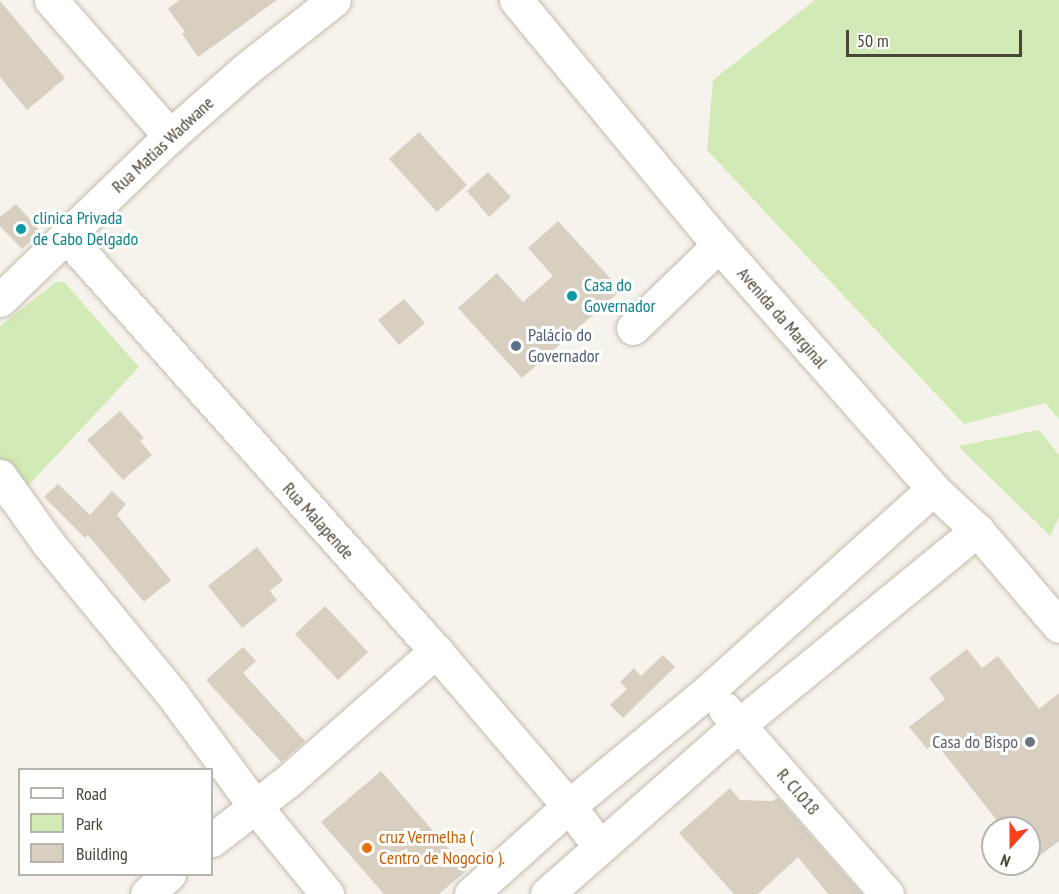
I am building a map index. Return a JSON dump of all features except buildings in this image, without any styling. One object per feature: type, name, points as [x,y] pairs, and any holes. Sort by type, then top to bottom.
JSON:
[{"type":"street","points":[[51,0],[170,136]]},
{"type":"street","name":"Rua Matias Wadwane","points":[[0,300],[170,136],[245,70],[334,0]]},
{"type":"street","name":"Avenida da Marginal","points":[[516,0],[719,245],[933,489],[977,530],[1059,626]]},
{"type":"street","name":"Rua Malapende","points":[[66,236],[436,651],[569,806],[600,847]]},
{"type":"street","points":[[633,328],[719,245]]},
{"type":"street","points":[[0,476],[48,543],[172,694],[255,806],[327,894]]},
{"type":"street","points":[[471,894],[569,806],[709,690],[933,489]]},
{"type":"street","points":[[547,894],[739,725],[977,530]]},
{"type":"street","points":[[213,839],[289,780],[436,651]]},
{"type":"street","name":"R. CI.018","points":[[709,690],[887,894]]},
{"type":"street","points":[[147,894],[167,876]]},
{"type":"green space","points":[[815,0],[1059,0],[1059,419],[1045,403],[964,424],[707,150],[713,80]]},
{"type":"green space","points":[[56,282],[64,282],[139,367],[25,489],[0,460],[0,326]]},
{"type":"green space","points":[[1039,430],[1059,455],[1059,517],[1050,536],[958,446]]},
{"type":"place","name":"clinica Privada de Cabo Delgado","points":[[21,229]]},
{"type":"place","name":"Casa do Governador","points":[[572,296]]},
{"type":"place","name":"Palácio do Governador","points":[[516,346]]},
{"type":"place","name":"Casa do Bispo","points":[[1030,742]]},
{"type":"place","name":"cruz Vermelha ( Centro de Nogocio ).","points":[[367,848]]}]
